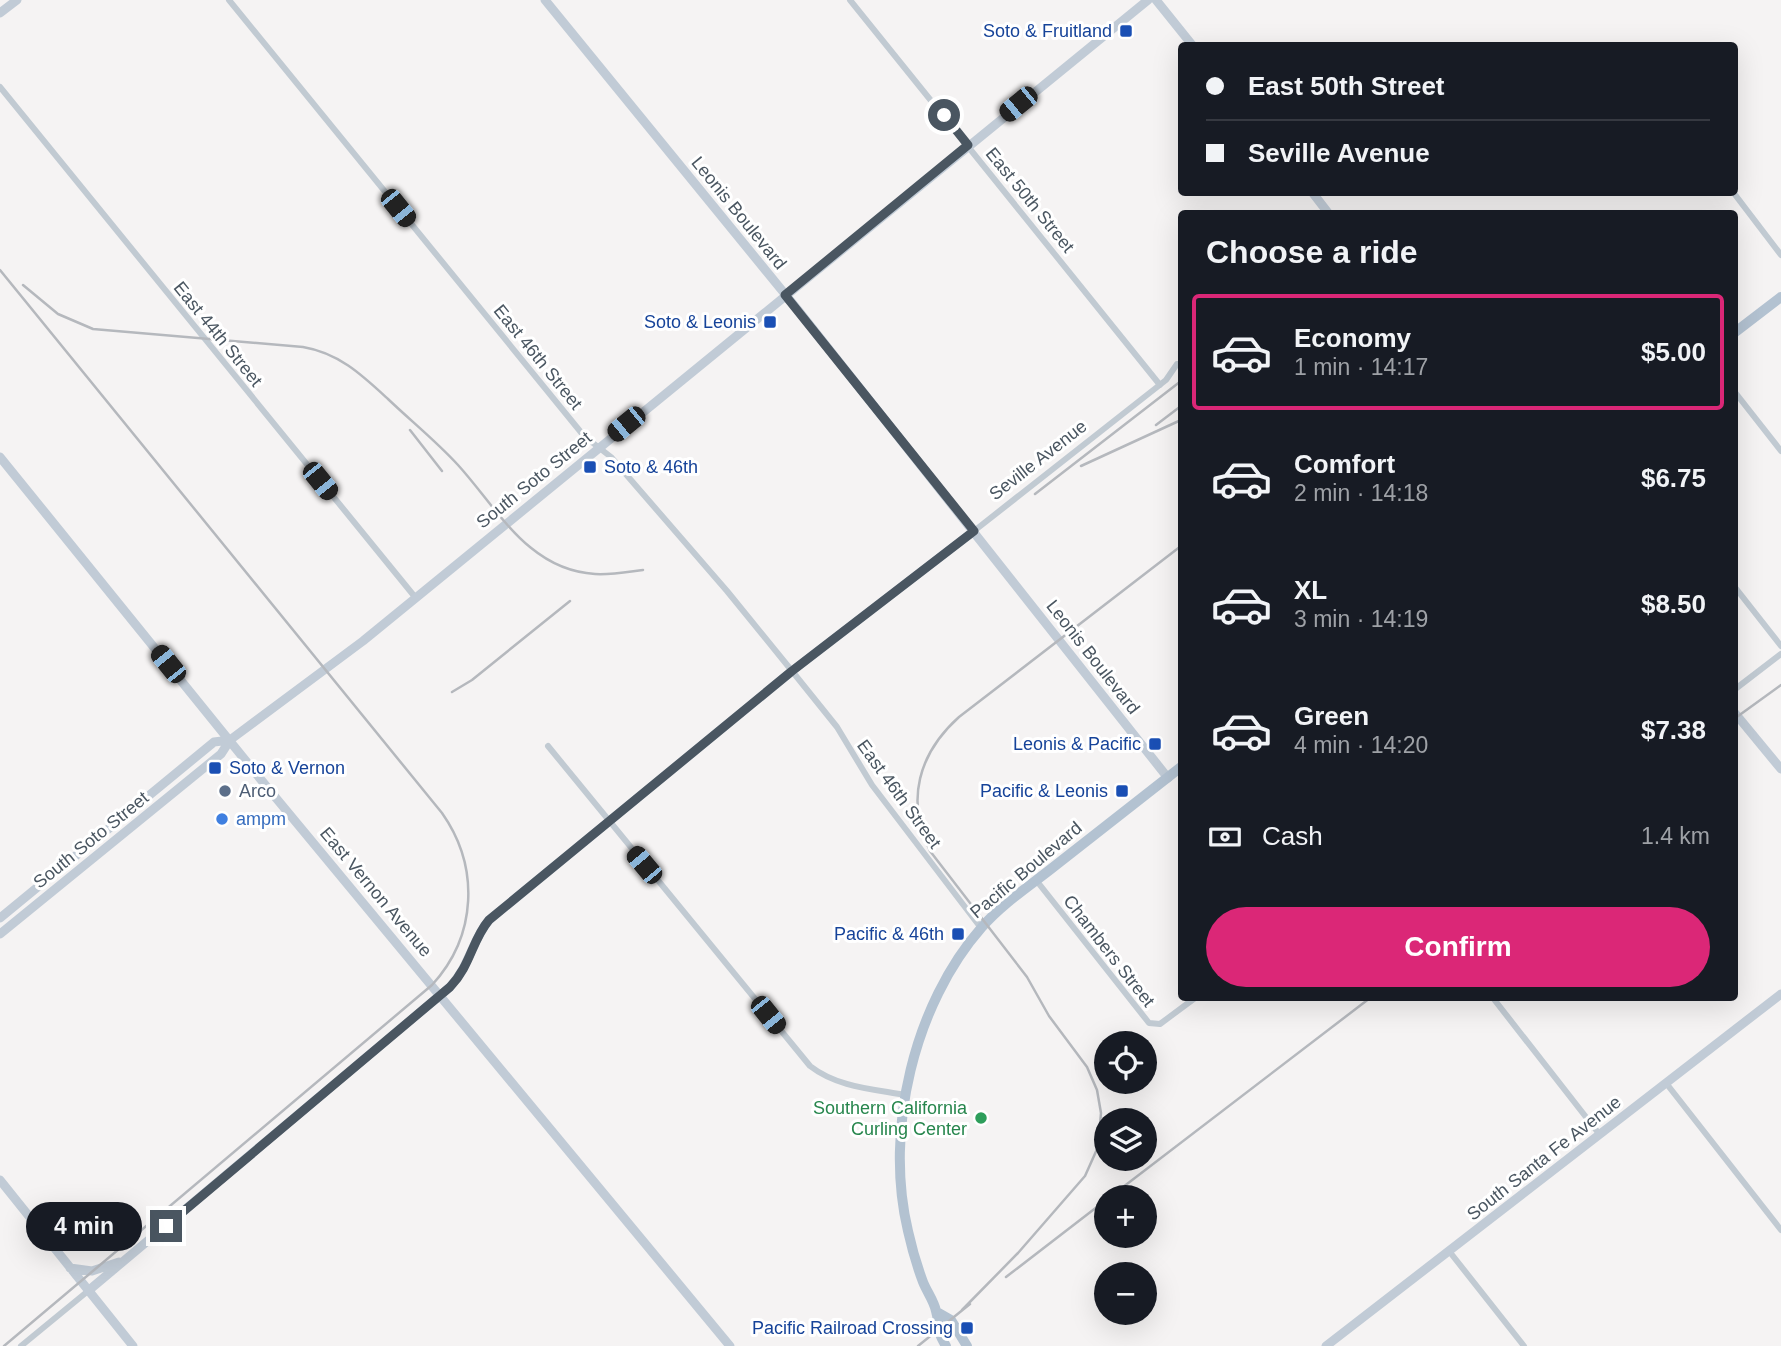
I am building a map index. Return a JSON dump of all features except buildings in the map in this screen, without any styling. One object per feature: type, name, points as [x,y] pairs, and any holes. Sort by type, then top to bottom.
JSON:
[{"type":"main road","points":[[0,13],[17,0]]},
{"type":"main road","name":"Leonis Boulevard","points":[[545,0],[974,531],[1168,778]]},
{"type":"main road","name":"South Soto Street","points":[[0,934],[221,754],[230,740],[363,641],[1148,0]]},
{"type":"main road","points":[[1156,0],[1190,42]]},
{"type":"main road","points":[[1315,196],[1326,210]]},
{"type":"main road","points":[[1738,330],[1781,297]]},
{"type":"main road","name":"East Vernon Avenue","points":[[0,457],[730,1346]]},
{"type":"main road","name":"Seville Avenue","points":[[88,1290],[440,995],[462,973],[489,920],[792,671],[974,531]]},
{"type":"main road","points":[[1738,717],[1781,769]]},
{"type":"main road","name":"South Soto Street","points":[[0,918],[214,742],[230,740]]},
{"type":"main road","name":"Pacific Boulevard","points":[[946,1346],[937,1331],[937,1312],[917,1266],[907,1229],[900,1173],[905,1095],[920,1039],[934,1002],[958,960],[982,928],[1036,880],[1178,770]]},
{"type":"main road","points":[[86,847],[95,858]]},
{"type":"main road","name":"South Santa Fe Avenue","points":[[1326,1346],[1781,994]]},
{"type":"main road","points":[[0,1180],[132,1346]]},
{"type":"main road","points":[[70,1268],[97,1270],[127,1259]]},
{"type":"main road","name":"Pacific Boulevard","points":[[937,1312],[951,1320],[967,1346]]},
{"type":"street","name":"East 46th Street","points":[[229,0],[584,436],[611,457],[792,671],[837,727],[872,785],[982,928]]},
{"type":"street","name":"East 50th Street","points":[[850,0],[1160,385]]},
{"type":"street","name":"East 44th Street","points":[[0,87],[415,597]]},
{"type":"street","points":[[1736,196],[1781,255]]},
{"type":"street","name":"Seville Avenue","points":[[974,531],[1160,385],[1178,364]]},
{"type":"street","points":[[1738,396],[1781,451]]},
{"type":"street","points":[[1738,591],[1781,646]]},
{"type":"street","points":[[1738,687],[1781,654]]},
{"type":"street","points":[[548,746],[810,1066],[824,1077],[841,1083],[905,1095]]},
{"type":"street","name":"Chambers Street","points":[[1036,880],[1145,1020],[1154,1025],[1166,1020],[1191,1001]]},
{"type":"street","points":[[1495,1001],[1600,1135]]},
{"type":"street","points":[[1666,1083],[1781,1230]]},
{"type":"street","points":[[1449,1251],[1524,1346]]},
{"type":"street","points":[[21,1346],[88,1290]]},
{"type":"railway","points":[[0,270],[442,813],[463,856],[468,901],[458,945],[447,966],[432,985],[4,1346]]},
{"type":"railway","points":[[23,285],[58,314],[93,329],[303,347],[328,354],[359,374],[441,448],[501,518],[533,549],[572,570],[595,574],[643,570]]},
{"type":"railway","points":[[1035,494],[1178,383]]},
{"type":"railway","points":[[1156,425],[1178,408]]},
{"type":"railway","points":[[1081,466],[1178,421]]},
{"type":"railway","points":[[410,430],[442,471]]},
{"type":"railway","points":[[962,1310],[1018,1253],[1085,1176],[1098,1147],[1101,1113],[1097,1090],[1087,1067],[1049,1016],[1027,977],[930,851],[918,814],[920,778],[934,746],[959,717],[1178,548]]},
{"type":"railway","points":[[452,692],[472,680],[570,601]]},
{"type":"railway","points":[[1738,716],[1781,685]]},
{"type":"railway","points":[[1126,1185],[1366,1001]]},
{"type":"railway","points":[[1006,1277],[1094,1209]]},
{"type":"railway","points":[[918,1346],[970,1304]]},
{"type":"place","name":"Soto & Fruitland","points":[[1126,31]]},
{"type":"place","name":"Soto & Leonis","points":[[770,322]]},
{"type":"place","name":"Soto & 46th","points":[[590,467]]},
{"type":"place","name":"Leonis & Pacific","points":[[1155,744]]},
{"type":"place","name":"Soto & Vernon","points":[[215,768]]},
{"type":"place","name":"Arco","points":[[225,791]]},
{"type":"place","name":"Pacific & Leonis","points":[[1122,791]]},
{"type":"place","name":"ampm","points":[[222,819]]},
{"type":"place","name":"Pacific & 46th","points":[[958,934]]},
{"type":"place","name":"Southern California Curling Center","points":[[981,1118]]},
{"type":"place","name":"Pacific Railroad Crossing","points":[[967,1328]]},
{"type":"route","points":[[166,1226],[450,987],[467,965],[489,920],[792,671],[974,531],[785,295],[968,145],[944,115]]}]
